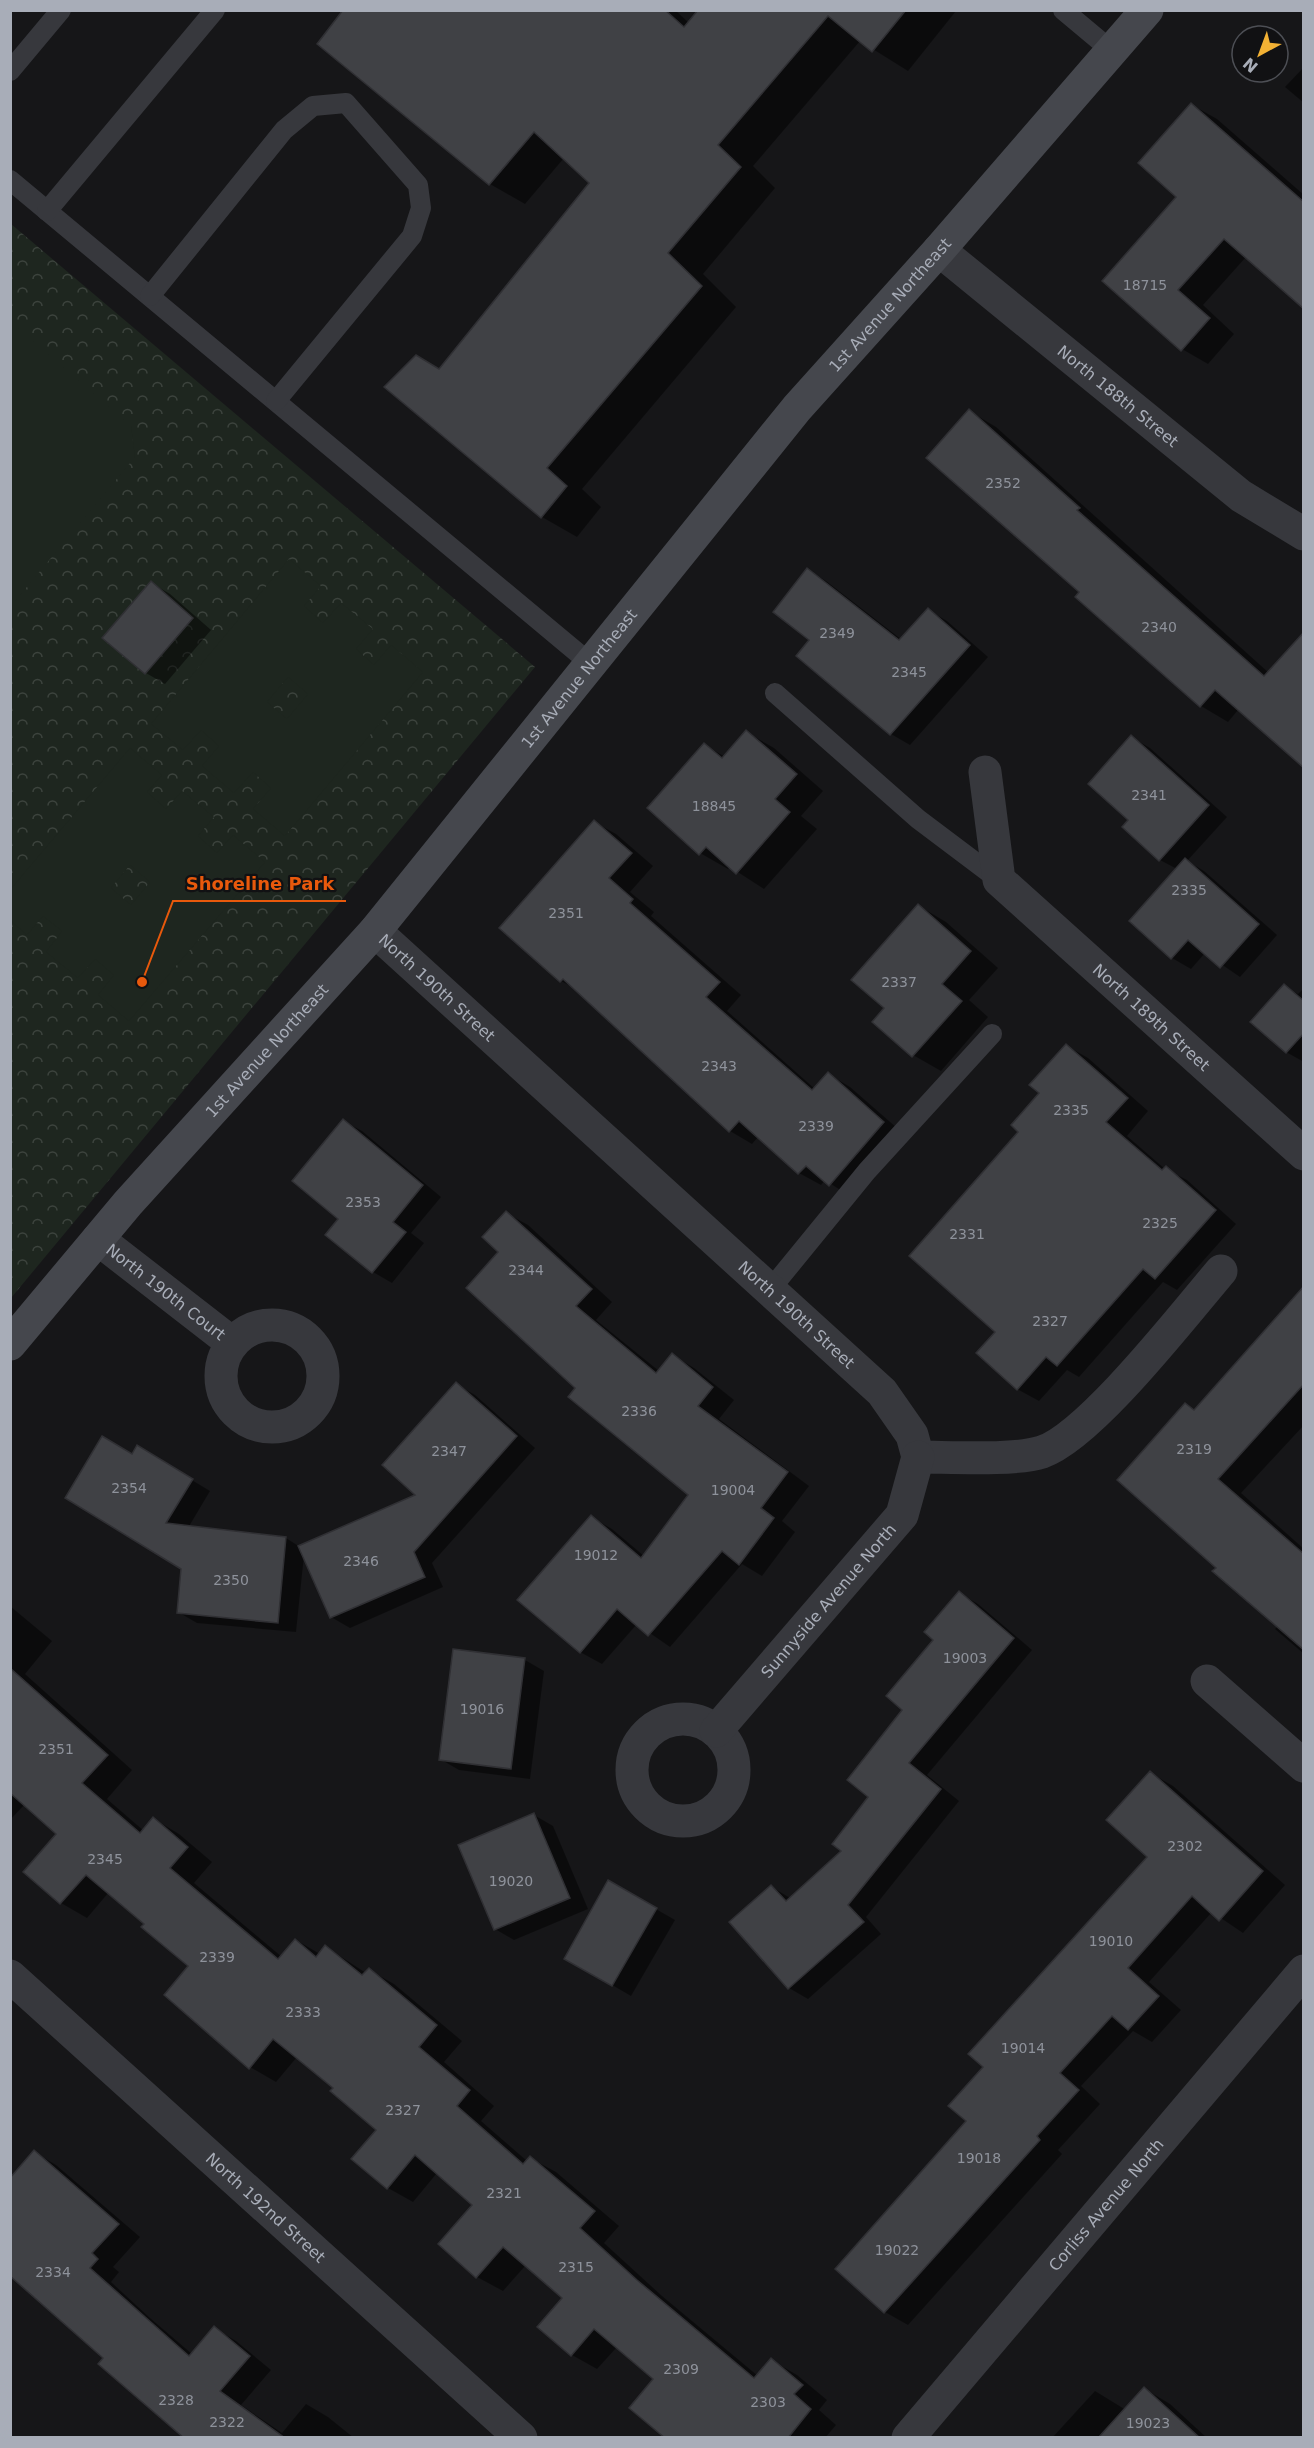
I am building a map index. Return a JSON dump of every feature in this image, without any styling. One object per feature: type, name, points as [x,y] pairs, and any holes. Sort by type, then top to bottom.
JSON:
[{"type":"street","name":"1st Avenue Northeast","points":[[10,1344],[98,1239],[375,932],[797,408],[939,250],[1147,10]]},
{"type":"street","name":"North 188th Street","points":[[939,250],[1241,496],[1304,534]]},
{"type":"street","points":[[985,772],[999,880]]},
{"type":"street","name":"North 189th Street","points":[[999,880],[1304,1154]]},
{"type":"street","name":"North 190th Street","points":[[375,932],[882,1392],[912,1435],[918,1457]]},
{"type":"street","name":"North 190th Court","points":[[98,1239],[232,1343]]},
{"type":"street","points":[[918,1457],[1013,1455],[1042,1452],[1080,1428],[1221,1271]]},
{"type":"street","name":"Sunnyside Avenue North","points":[[716,1731],[902,1515],[918,1457]]},
{"type":"street","points":[[1207,1681],[1304,1766]]},
{"type":"street","name":"Corliss Avenue North","points":[[908,2438],[1304,1971]]},
{"type":"street","name":"North 192nd Street","points":[[10,1976],[521,2438]]},
{"type":"lane","points":[[10,71],[61,10]]},
{"type":"lane","points":[[47,211],[215,10]]},
{"type":"lane","points":[[1063,10],[1112,51]]},
{"type":"lane","points":[[150,296],[284,130],[313,106],[346,103],[418,185],[421,208],[412,236],[276,400]]},
{"type":"lane","points":[[10,180],[591,664]]},
{"type":"lane","name":"North 189th Street","points":[[775,693],[918,819],[999,880]]},
{"type":"lane","points":[[769,1291],[867,1171],[992,1034]]},
{"type":"green space","points":[[11,224],[535,667],[11,1298]]},
{"type":"green space","points":[[11,322],[131,426],[135,457],[11,606]]},
{"type":"green space","points":[[289,559],[321,586],[304,606],[323,623],[341,603],[373,629],[356,649],[374,665],[391,645],[423,672],[285,836],[253,809],[271,788],[253,772],[234,793],[202,766],[219,746],[201,730],[183,750],[151,724]],"holes":[[[288,677],[308,694],[287,719],[267,702]]]},
{"type":"green space","points":[[130,748],[162,775],[147,792],[166,809],[182,791],[214,817],[198,836],[217,853],[233,835],[265,862],[129,1021],[98,995],[114,975],[95,959],[78,978],[46,952],[62,931],[43,916],[27,935],[11,921],[10,890]],"holes":[[[130,865],[150,882],[131,905],[111,888]]]},
{"type":"building","points":[[343,10],[665,10],[684,27],[698,10],[906,10],[872,52],[828,16],[718,145],[741,167],[668,253],[702,286],[547,468],[567,486],[541,518],[384,387],[416,355],[439,369],[589,183],[534,132],[489,185],[317,44]]},
{"type":"building","points":[[1191,103],[1304,202],[1304,309],[1224,239],[1178,290],[1210,318],[1181,351],[1102,281],[1176,197],[1138,163]]},
{"type":"building","points":[[969,409],[1080,508],[1077,510],[1264,676],[1304,632],[1304,768],[1215,690],[1200,707],[1075,597],[1079,592],[926,458]]},
{"type":"building","points":[[807,568],[899,640],[928,608],[970,645],[890,735],[796,656],[809,640],[773,612]]},
{"type":"building","points":[[151,581],[193,618],[145,674],[102,638]]},
{"type":"building","points":[[746,730],[797,774],[775,799],[790,812],[736,874],[706,847],[699,855],[647,808],[704,743],[722,758]]},
{"type":"building","points":[[1131,735],[1209,805],[1159,861],[1122,827],[1128,820],[1088,784]]},
{"type":"building","points":[[594,820],[632,853],[609,878],[633,899],[630,903],[720,982],[706,997],[812,1090],[828,1072],[884,1122],[829,1186],[806,1166],[798,1174],[739,1121],[729,1132],[563,979],[560,982],[499,928]]},
{"type":"building","points":[[1185,858],[1259,924],[1220,968],[1188,940],[1171,959],[1129,921]]},
{"type":"building","points":[[918,904],[971,951],[942,984],[962,1001],[912,1057],[872,1022],[884,1008],[851,980]]},
{"type":"building","points":[[1284,984],[1304,1001],[1304,1033],[1286,1053],[1250,1022]]},
{"type":"building","points":[[1066,1044],[1128,1098],[1106,1122],[1162,1170],[1166,1166],[1216,1210],[1155,1279],[1143,1269],[1057,1366],[1046,1357],[1017,1390],[976,1353],[995,1332],[909,1256],[1018,1132],[1011,1125],[1039,1093],[1029,1085]]},
{"type":"building","points":[[343,1119],[423,1185],[393,1222],[406,1232],[372,1273],[325,1235],[338,1219],[292,1181]]},
{"type":"building","points":[[506,1211],[592,1289],[576,1306],[656,1373],[672,1353],[713,1387],[698,1406],[788,1472],[761,1508],[774,1518],[739,1565],[722,1551],[648,1636],[617,1609],[580,1653],[517,1600],[591,1515],[641,1558],[688,1495],[568,1397],[575,1388],[466,1288],[498,1252],[482,1237]]},
{"type":"building","points":[[1304,1286],[1304,1384],[1218,1479],[1304,1554],[1304,1650],[1212,1571],[1216,1568],[1117,1480],[1185,1403],[1194,1410]]},
{"type":"building","points":[[456,1382],[517,1436],[414,1552],[425,1577],[330,1618],[298,1546],[415,1495],[382,1465]]},
{"type":"building","points":[[102,1436],[132,1454],[137,1445],[193,1479],[166,1523],[286,1537],[278,1623],[177,1613],[181,1569],[65,1498]]},
{"type":"building","points":[[959,1591],[1014,1638],[909,1763],[941,1789],[848,1905],[864,1922],[788,1989],[729,1922],[771,1885],[786,1901],[841,1851],[832,1844],[868,1797],[847,1780],[902,1710],[886,1696],[933,1640],[924,1632]]},
{"type":"building","points":[[453,1649],[525,1658],[511,1769],[439,1760]]},
{"type":"building","points":[[10,1668],[108,1755],[82,1783],[140,1833],[153,1817],[188,1847],[170,1868],[278,1959],[295,1939],[316,1957],[325,1945],[362,1975],[369,1968],[437,2025],[419,2047],[470,2090],[457,2106],[523,2164],[530,2156],[595,2211],[580,2228],[637,2280],[754,2378],[771,2358],[803,2385],[794,2394],[811,2409],[788,2438],[665,2438],[629,2408],[653,2379],[594,2329],[571,2356],[537,2327],[562,2298],[503,2247],[476,2278],[438,2244],[472,2205],[415,2155],[387,2189],[351,2159],[376,2130],[330,2091],[333,2088],[273,2039],[249,2069],[164,1995],[188,1966],[141,1927],[144,1924],[86,1875],[60,1904],[23,1872],[56,1834],[10,1793]]},
{"type":"building","points":[[1150,1771],[1263,1871],[1219,1921],[1192,1896],[1128,1968],[1159,1996],[1128,2030],[1112,2016],[1060,2073],[1079,2090],[1037,2136],[1040,2140],[884,2313],[835,2269],[966,2121],[948,2106],[983,2067],[968,2054],[1147,1857],[1106,1820]]},
{"type":"building","points":[[534,1813],[570,1898],[494,1930],[458,1845]]},
{"type":"building","points":[[608,1880],[657,1908],[612,1986],[564,1959]]},
{"type":"building","points":[[34,2150],[119,2224],[92,2253],[98,2259],[90,2268],[189,2356],[214,2326],[250,2356],[220,2391],[285,2438],[184,2438],[98,2364],[103,2358],[10,2276],[10,2178]]},
{"type":"building","points":[[1144,2387],[1200,2438],[1098,2438]]},
{"type":"place","name":"Shoreline Park","points":[[142,982]]}]
